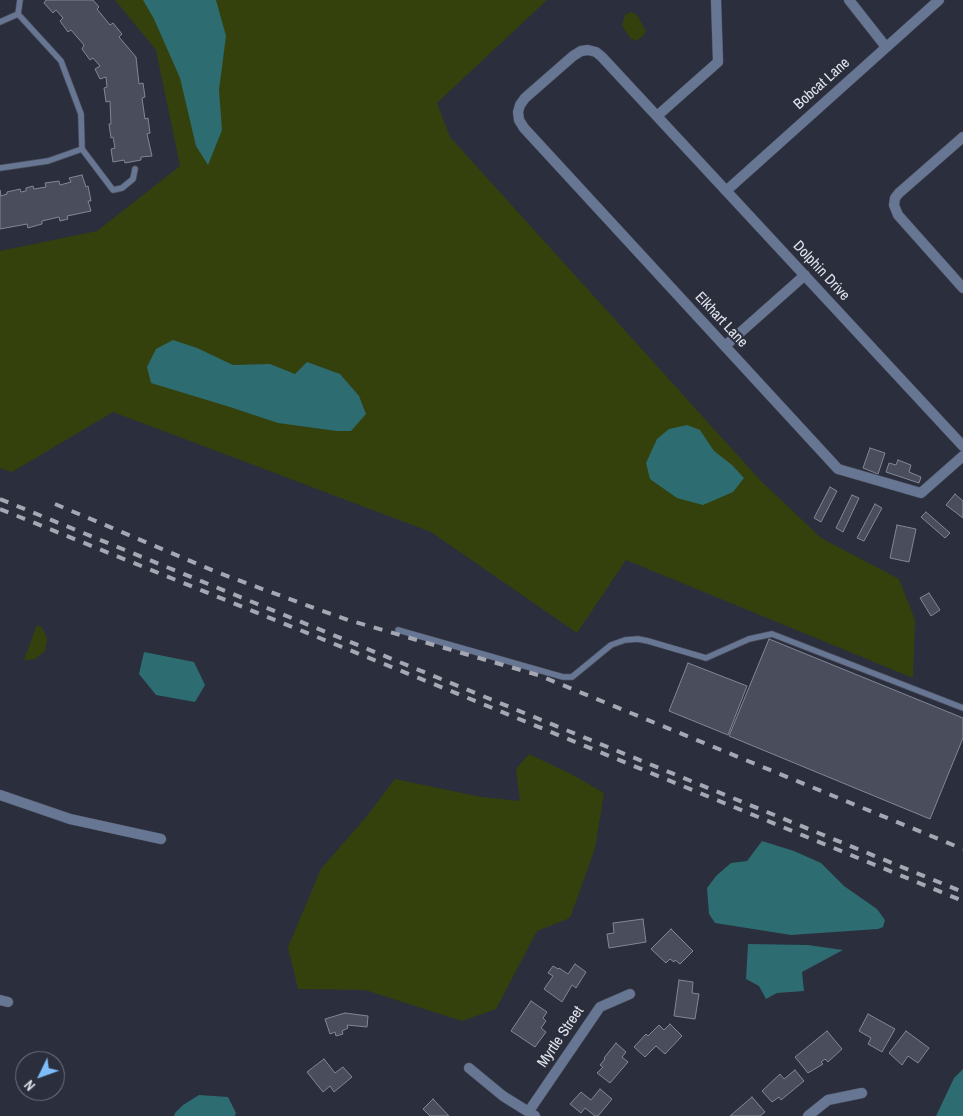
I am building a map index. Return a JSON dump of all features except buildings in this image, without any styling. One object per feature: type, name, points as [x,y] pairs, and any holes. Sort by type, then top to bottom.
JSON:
[{"type":"street","points":[[657,116],[718,62],[716,0]]},
{"type":"street","points":[[849,0],[886,47]]},
{"type":"street","name":"Bobcat Lane","points":[[726,191],[939,0]]},
{"type":"street","name":"Dolphin Drive","points":[[524,128],[519,120],[518,112],[525,98],[580,51],[596,52],[963,446]]},
{"type":"street","name":"Elkhart Lane","points":[[524,128],[838,469],[921,493],[963,456]]},
{"type":"street","points":[[963,137],[899,193],[895,198],[894,205],[898,215],[963,288]]},
{"type":"street","points":[[725,346],[805,275]]},
{"type":"street","points":[[0,795],[70,819],[161,839]]},
{"type":"street","name":"Myrtle Street","points":[[532,1114],[600,1007],[630,994]]},
{"type":"street","points":[[469,1068],[503,1096],[532,1114]]},
{"type":"street","points":[[808,1116],[828,1100],[862,1093]]},
{"type":"lane","points":[[18,14],[20,0]]},
{"type":"lane","points":[[0,22],[18,14]]},
{"type":"lane","points":[[18,14],[61,61],[82,114],[82,149],[113,190],[122,188],[133,179],[135,169]]},
{"type":"lane","points":[[0,168],[48,161],[82,149]]},
{"type":"lane","points":[[398,630],[563,677],[572,677],[611,645],[625,640],[638,639],[648,641],[706,658],[749,639],[772,634],[963,708]]},
{"type":"shaded area","points":[[115,0],[547,0],[437,103],[450,137],[760,480],[821,538],[899,579],[915,620],[913,678],[626,560],[577,633],[431,532],[113,412],[12,472],[0,468],[0,251],[97,231],[180,166],[156,50]]},
{"type":"shaded area","points":[[143,0],[216,0],[226,36],[219,90],[222,130],[208,165],[196,146],[180,78],[154,19]]},
{"type":"shaded area","points":[[631,12],[637,15],[646,31],[636,41],[630,38],[622,25],[625,15]]},
{"type":"shaded area","points":[[173,340],[197,348],[233,365],[270,364],[295,374],[307,362],[340,374],[359,396],[366,414],[351,431],[337,431],[278,423],[151,383],[147,367],[156,349]]},
{"type":"shaded area","points":[[687,425],[700,430],[714,451],[732,465],[744,478],[733,492],[703,505],[677,498],[650,479],[646,463],[657,439],[669,429]]},
{"type":"shaded area","points":[[37,625],[41,627],[47,639],[45,651],[35,659],[24,660]]},
{"type":"shaded area","points":[[144,652],[194,662],[205,685],[195,702],[156,695],[139,674]]},
{"type":"shaded area","points":[[529,754],[569,773],[604,793],[595,848],[570,918],[537,931],[496,1009],[462,1021],[365,990],[298,989],[288,947],[321,869],[366,817],[395,779],[481,797],[520,801],[516,769]]},
{"type":"shaded area","points":[[762,841],[794,851],[821,863],[844,886],[877,909],[885,920],[883,927],[878,929],[791,935],[715,923],[709,914],[707,888],[716,876],[731,863],[747,861]]},
{"type":"shaded area","points":[[748,944],[808,945],[843,950],[802,972],[804,991],[777,993],[766,999],[759,986],[746,979]]},
{"type":"shaded area","points":[[963,1069],[963,1116],[936,1116],[954,1078]]},
{"type":"shaded area","points":[[199,1095],[228,1097],[236,1113],[235,1116],[174,1116],[183,1105]]},
{"type":"railway","points":[[0,499],[963,892]]},
{"type":"railway","points":[[55,504],[219,573],[314,608],[348,620],[538,675],[963,849]]},
{"type":"railway","points":[[0,509],[963,901]]}]
